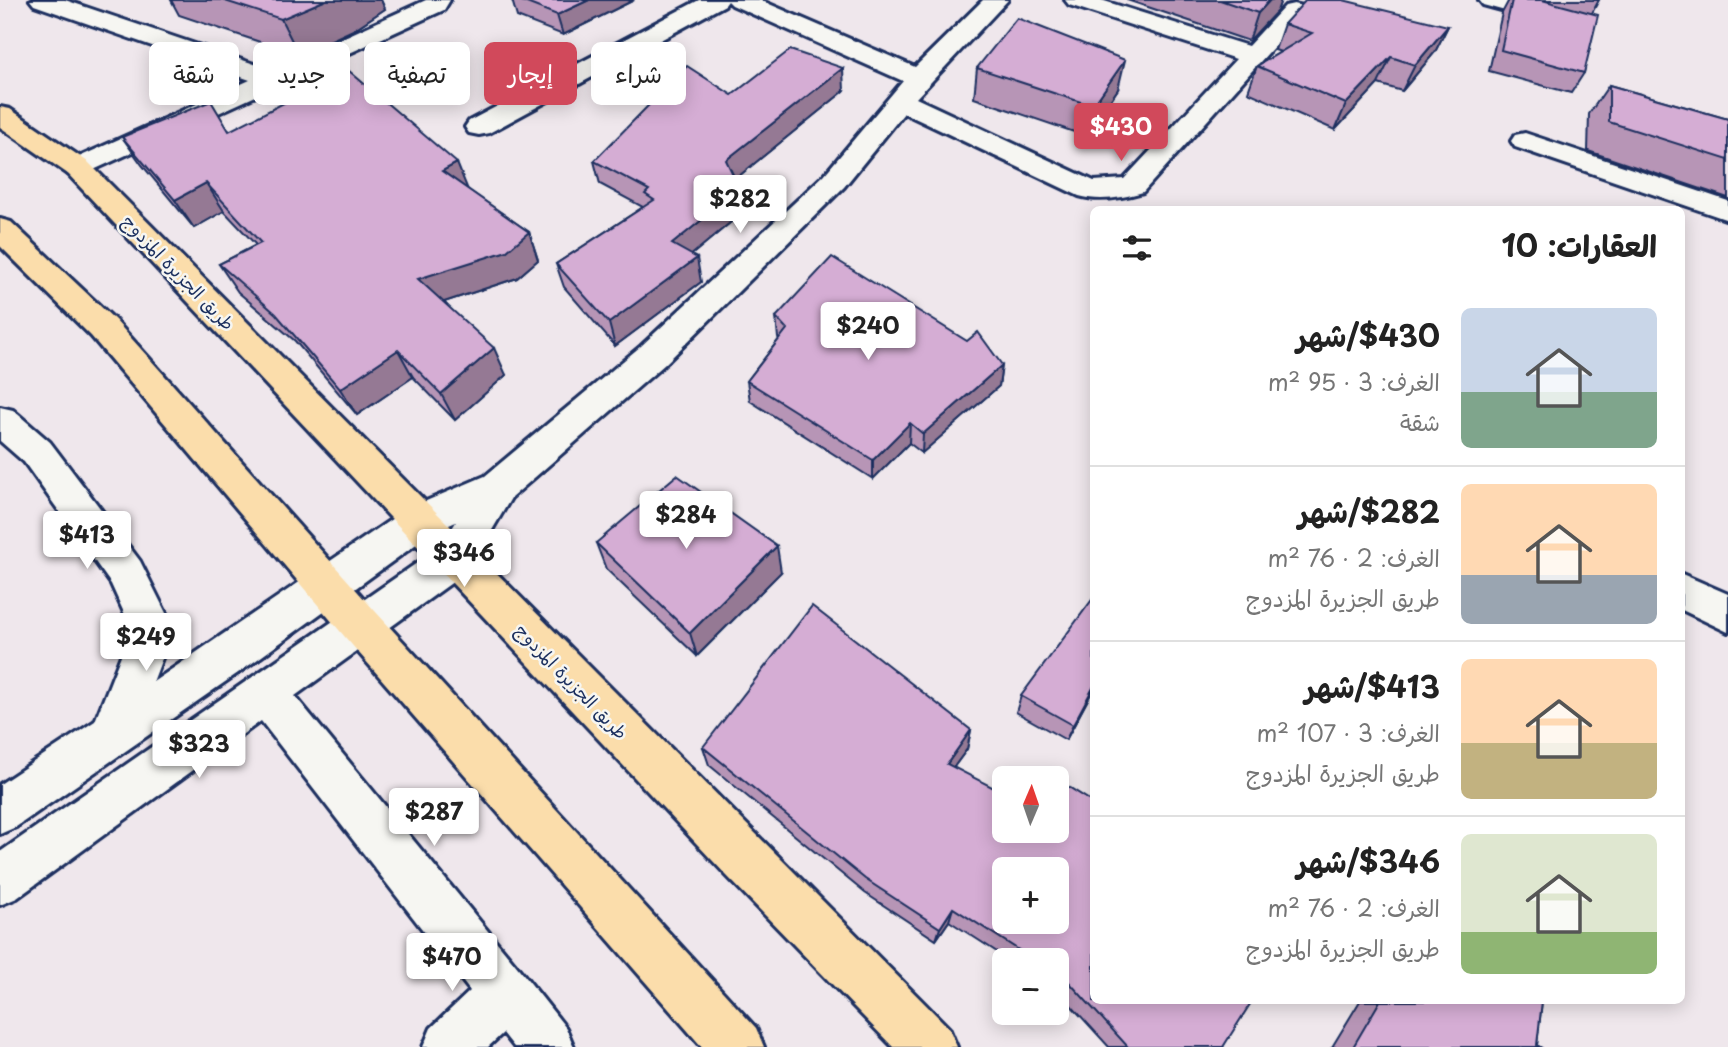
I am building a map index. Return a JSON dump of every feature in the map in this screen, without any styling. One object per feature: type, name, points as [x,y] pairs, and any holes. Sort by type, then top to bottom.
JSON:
[{"type":"main road","name":"طريق الجزيرة المزدوج","points":[[0,115],[78,168],[454,559],[930,1047]]},
{"type":"main road","points":[[0,229],[103,328],[360,624],[737,1047]]},
{"type":"street","points":[[42,0],[253,72]]},
{"type":"street","points":[[350,43],[436,5],[439,0]]},
{"type":"street","points":[[479,127],[717,0]]},
{"type":"street","points":[[740,0],[910,90],[1061,179],[1089,190],[1133,186],[1294,11]]},
{"type":"street","points":[[0,811],[419,521],[498,487],[653,355],[834,181],[910,90],[996,0]]},
{"type":"street","points":[[1077,0],[1252,56]]},
{"type":"street","points":[[1491,0],[1579,24]]},
{"type":"street","points":[[78,168],[253,86]]},
{"type":"street","points":[[1525,141],[1728,212]]},
{"type":"street","points":[[0,420],[37,452],[127,573],[147,617],[146,645],[112,735]]},
{"type":"street","points":[[0,881],[454,559],[498,487]]},
{"type":"street","points":[[1685,592],[1728,614]]},
{"type":"street","points":[[265,692],[547,1047]]},
{"type":"street","points":[[450,1047],[506,993]]},
{"type":"building","points":[[222,0],[326,0],[281,19]]},
{"type":"building","points":[[519,0],[589,0],[557,15]]},
{"type":"building","points":[[1220,0],[1270,0],[1258,13]]},
{"type":"building","points":[[1306,0],[1343,0],[1448,26],[1415,65],[1391,57],[1346,104],[1257,66],[1312,33],[1284,24]]},
{"type":"building","points":[[1512,0],[1542,0],[1598,15],[1584,73],[1501,50]]},
{"type":"building","points":[[1017,18],[1125,60],[1093,106],[977,68]]},
{"type":"building","points":[[790,50],[843,68],[726,160],[740,189],[672,244],[697,258],[609,323],[556,264],[654,200],[645,194],[649,190],[594,161],[649,105],[686,105],[687,66],[732,95]]},
{"type":"building","points":[[350,72],[364,84],[364,105],[389,105],[457,163],[442,171],[529,232],[507,251],[418,279],[494,348],[441,394],[398,350],[340,389],[276,314],[219,264],[261,243],[206,183],[175,200],[122,137],[201,105],[213,105],[229,131],[280,105],[350,105]]},
{"type":"building","points":[[1609,85],[1728,119],[1728,160],[1609,122]]},
{"type":"building","points":[[832,257],[967,341],[978,332],[1002,365],[923,434],[910,423],[873,460],[747,381],[787,329],[776,317]]},
{"type":"building","points":[[677,475],[777,546],[690,633],[596,543]]},
{"type":"building","points":[[1090,602],[1090,693],[1073,725],[1021,696]]},
{"type":"building","points":[[812,606],[971,730],[947,764],[992,787],[992,844],[1069,844],[1069,787],[1090,800],[1090,1004],[1250,1004],[1223,1047],[1128,1047],[1069,982],[1069,948],[1016,948],[994,934],[1069,934],[1069,857],[992,857],[992,933],[953,908],[940,928],[865,879],[703,747]]},
{"type":"building","points":[[1378,1004],[1542,1004],[1537,1045],[1540,1047],[1353,1047]]}]
